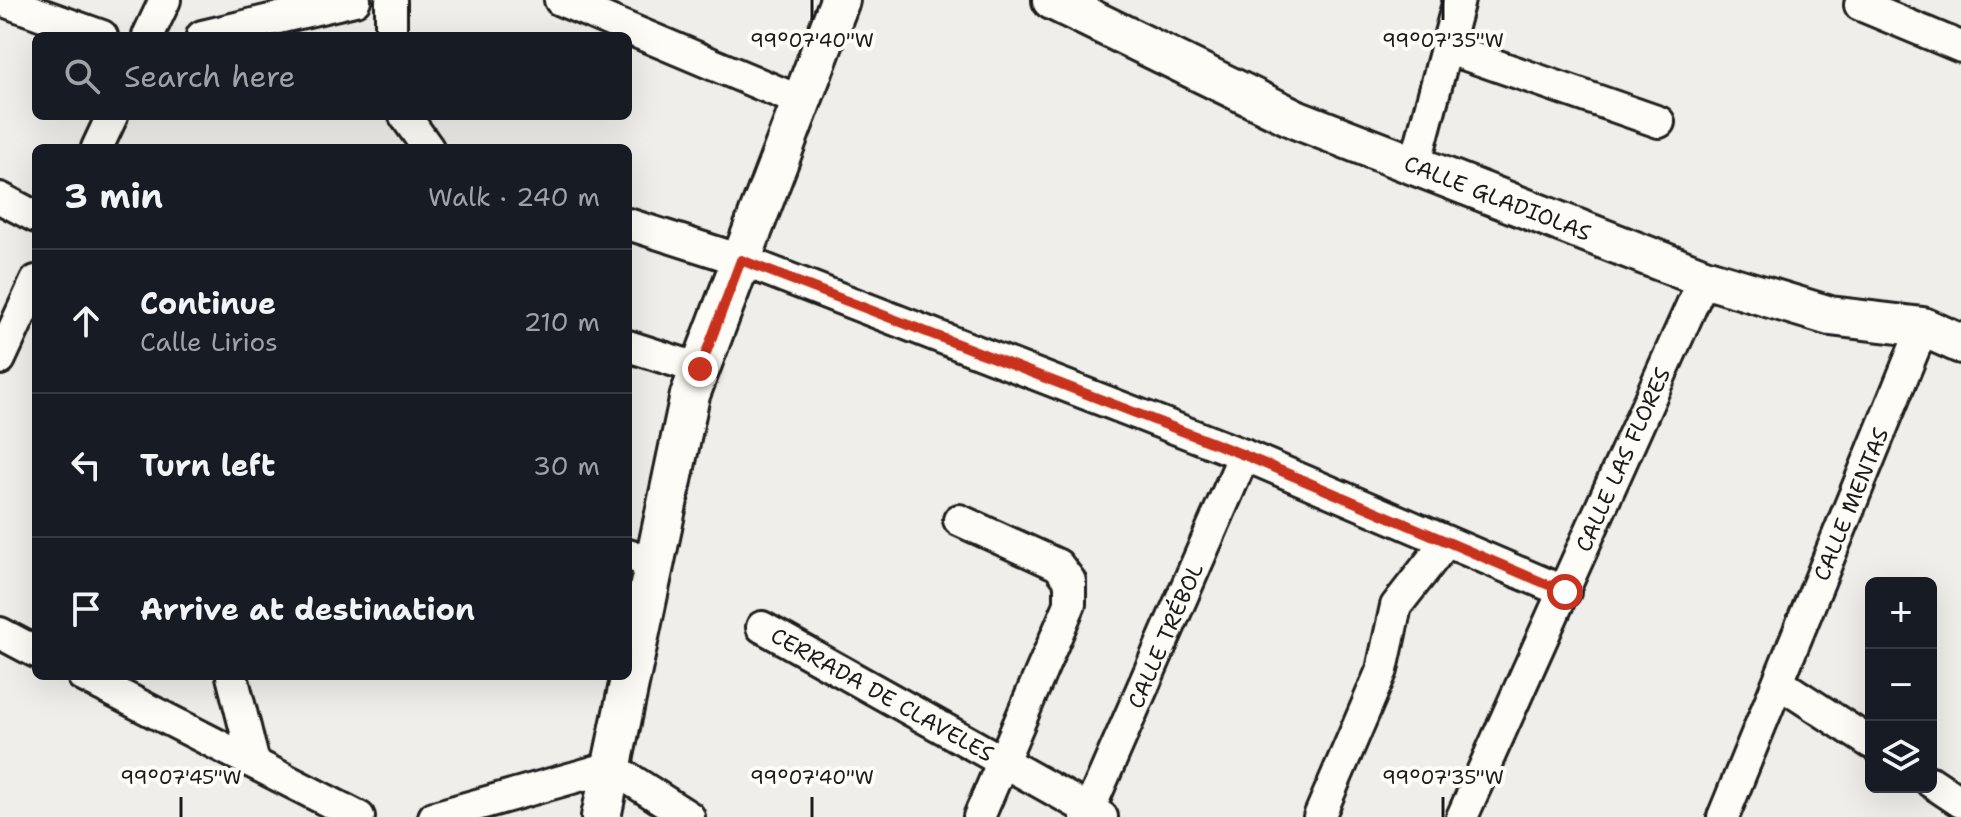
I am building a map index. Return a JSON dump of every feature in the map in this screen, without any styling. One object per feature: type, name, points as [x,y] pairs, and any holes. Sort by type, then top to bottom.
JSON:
[{"type":"street","points":[[1,0],[91,32]]},
{"type":"street","points":[[150,32],[165,0]]},
{"type":"street","points":[[219,32],[355,0]]},
{"type":"street","points":[[391,0],[391,32]]},
{"type":"street","points":[[560,0],[800,101]]},
{"type":"street","points":[[632,621],[641,559],[690,395],[840,0]]},
{"type":"street","name":"CALLE GLADIOLAS","points":[[1052,0],[1298,120],[1704,278],[1830,316],[1923,327],[1961,344]]},
{"type":"street","points":[[1415,165],[1459,0]]},
{"type":"street","points":[[1860,5],[1961,47]]},
{"type":"street","points":[[1446,48],[1659,122]]},
{"type":"street","points":[[99,144],[110,120]]},
{"type":"street","points":[[408,120],[425,144]]},
{"type":"street","points":[[0,198],[32,215]]},
{"type":"street","points":[[632,225],[741,260],[1244,455],[1565,592]]},
{"type":"street","name":"CALLE LAS FLORES","points":[[1462,817],[1704,278]]},
{"type":"street","points":[[0,359],[32,290]]},
{"type":"street","name":"CALLE MENTAS","points":[[1723,817],[1923,327]]},
{"type":"street","points":[[632,347],[700,369]]},
{"type":"street","name":"CALLE TRÉBOL","points":[[1092,815],[1244,455]]},
{"type":"street","points":[[959,520],[1058,565],[1070,581],[1070,604],[979,817]]},
{"type":"street","points":[[1319,817],[1382,670],[1396,606],[1446,542]]},
{"type":"street","name":"CERRADA DE CLAVELES","points":[[762,627],[1004,762],[1092,815]]},
{"type":"street","points":[[0,633],[32,650]]},
{"type":"street","points":[[91,680],[359,817]]},
{"type":"street","points":[[233,680],[254,763]]},
{"type":"street","points":[[601,817],[624,680]]},
{"type":"street","points":[[1779,683],[1865,739]]},
{"type":"street","points":[[434,817],[611,767],[689,817]]},
{"type":"street","points":[[1937,786],[1961,802]]},
{"type":"route","points":[[700,369],[741,260],[1244,455],[1565,592]]}]
